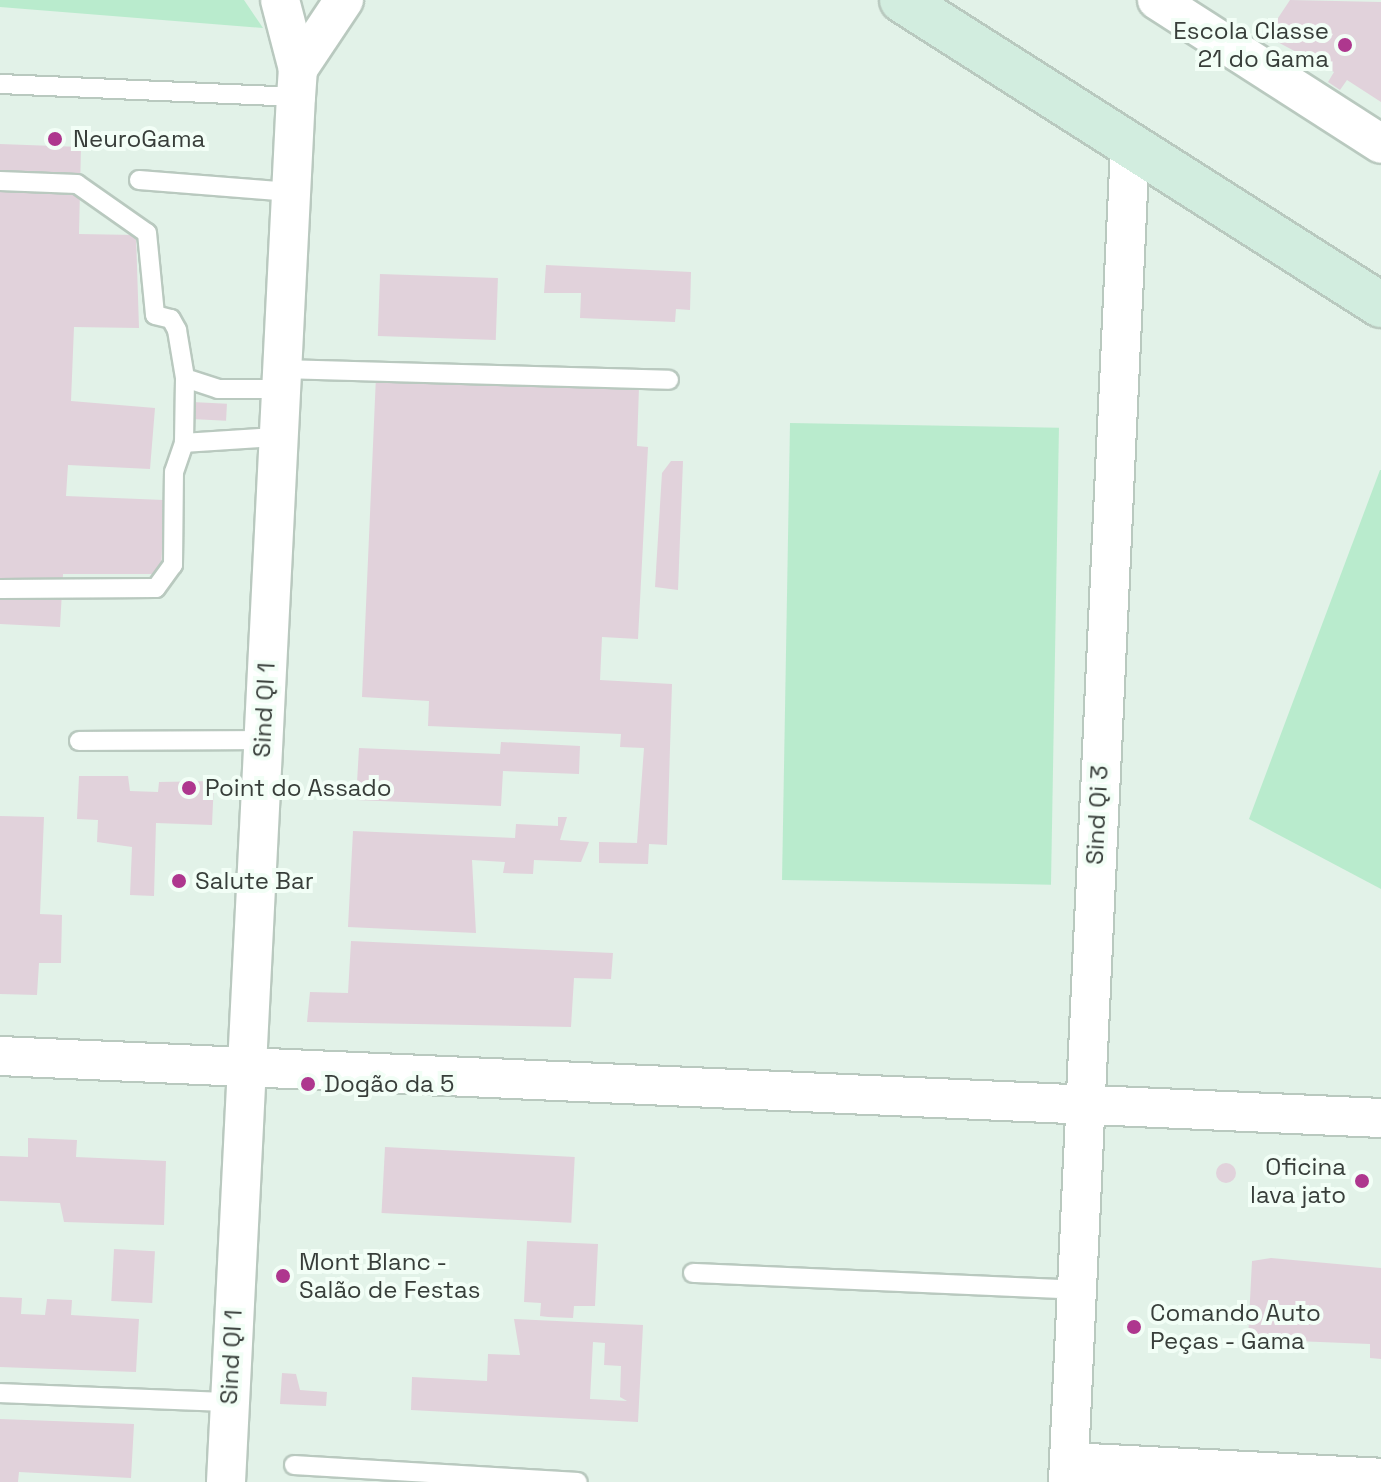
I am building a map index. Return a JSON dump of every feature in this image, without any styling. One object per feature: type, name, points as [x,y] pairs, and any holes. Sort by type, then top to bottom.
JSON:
[{"type":"main road","points":[[902,0],[1381,305]]},
{"type":"street","points":[[280,0],[297,83]]},
{"type":"street","points":[[297,83],[344,0]]},
{"type":"street","points":[[1157,0],[1381,144]]},
{"type":"street","name":"Sind QI 1","points":[[226,1482],[297,83]]},
{"type":"street","name":"Sind Qi 3","points":[[1068,1472],[1080,1290],[1083,1103],[1130,147]]},
{"type":"street","points":[[0,1056],[245,1064],[1381,1118]]},
{"type":"street","points":[[1068,1472],[1381,1478]]},
{"type":"lane","points":[[0,84],[297,83]]},
{"type":"lane","points":[[139,180],[291,192]]},
{"type":"lane","points":[[0,181],[77,184],[147,233],[155,315],[171,319],[177,330],[185,378],[184,443],[176,452],[176,542],[168,579],[135,593],[0,589]]},
{"type":"lane","points":[[185,378],[242,389],[281,379],[669,380]]},
{"type":"lane","points":[[184,443],[238,437],[278,437]]},
{"type":"lane","points":[[79,741],[262,740]]},
{"type":"lane","points":[[693,1273],[1080,1290]]},
{"type":"lane","points":[[0,1393],[229,1402]]},
{"type":"lane","points":[[294,1465],[577,1482]]},
{"type":"green space","points":[[0,0],[244,0],[263,28],[0,7]]},
{"type":"green space","points":[[790,423],[1059,428],[1051,885],[782,880]]},
{"type":"green space","points":[[1381,470],[1381,889],[1249,819]]},
{"type":"building","name":"Escola Classe 21 do Gama","points":[[1290,0],[1381,2],[1381,102],[1347,80],[1340,90],[1328,82],[1334,72],[1266,36]]},
{"type":"building","points":[[0,144],[81,147],[79,234],[136,235],[139,328],[74,327],[71,401],[155,408],[150,469],[68,465],[66,496],[164,500],[161,574],[63,574],[60,627],[0,624]]},
{"type":"building","points":[[546,265],[691,272],[690,310],[676,309],[675,322],[580,318],[581,293],[544,293]]},
{"type":"building","points":[[380,274],[498,278],[496,340],[378,336]]},
{"type":"building","points":[[376,376],[639,387],[637,446],[648,447],[638,639],[602,637],[600,680],[672,684],[667,845],[649,844],[648,864],[599,863],[599,842],[637,843],[644,748],[620,747],[621,734],[428,726],[429,701],[362,697]]},
{"type":"building","points":[[192,402],[227,404],[226,421],[191,419]]},
{"type":"building","points":[[671,461],[683,461],[678,590],[655,587],[662,473]]},
{"type":"building","points":[[501,742],[580,746],[579,774],[503,771],[501,806],[356,800],[359,748],[500,754]]},
{"type":"building","points":[[79,776],[128,776],[130,791],[158,792],[159,782],[214,781],[212,825],[156,823],[154,896],[130,895],[132,847],[97,842],[98,820],[77,819]]},
{"type":"building","points":[[0,816],[44,817],[40,914],[62,915],[61,963],[39,963],[37,995],[0,994]]},
{"type":"building","points":[[558,817],[567,817],[560,840],[589,842],[581,862],[534,860],[533,874],[503,873],[505,862],[472,860],[476,933],[348,927],[353,831],[515,838],[516,824],[558,826]]},
{"type":"building","points":[[351,941],[613,953],[611,979],[574,978],[571,1027],[307,1022],[310,992],[348,993]]},
{"type":"building","points":[[28,1138],[77,1140],[76,1157],[166,1161],[164,1225],[64,1222],[60,1203],[0,1201],[0,1156],[28,1157]]},
{"type":"building","points":[[385,1147],[575,1157],[571,1223],[382,1213]]},
{"type":"building","points":[[1226,1163],[1233,1166],[1236,1173],[1233,1180],[1226,1183],[1219,1180],[1216,1173],[1219,1166]]},
{"type":"building","points":[[527,1241],[598,1244],[595,1306],[574,1306],[573,1318],[548,1317],[540,1316],[541,1303],[524,1302]]},
{"type":"building","points":[[114,1249],[155,1251],[152,1303],[111,1301]]},
{"type":"building","points":[[1271,1258],[1381,1268],[1381,1359],[1370,1358],[1370,1344],[1248,1339],[1252,1261]]},
{"type":"building","points":[[0,1297],[22,1298],[21,1314],[45,1315],[47,1299],[72,1300],[71,1315],[139,1319],[136,1372],[0,1367]]},
{"type":"building","points":[[514,1319],[643,1325],[638,1422],[411,1410],[412,1377],[487,1381],[488,1354],[520,1355]],"holes":[[[593,1342],[605,1343],[604,1365],[621,1366],[620,1397],[627,1401],[590,1399]]]},
{"type":"building","points":[[282,1373],[296,1374],[300,1390],[327,1392],[326,1406],[280,1404]]},
{"type":"building","points":[[0,1419],[134,1424],[131,1478],[19,1472],[18,1482],[0,1482]]},
{"type":"place","name":"Escola Classe 21 do Gama","points":[[1345,45]]},
{"type":"place","name":"NeuroGama","points":[[55,139]]},
{"type":"place","name":"Point do Assado","points":[[189,788]]},
{"type":"place","name":"Salute Bar","points":[[179,881]]},
{"type":"place","name":"Dogão da 5","points":[[308,1084]]},
{"type":"place","name":"Oficina lava jato","points":[[1362,1181]]},
{"type":"place","name":"Mont Blanc - Salão de Festas","points":[[283,1276]]},
{"type":"place","name":"Comando Auto Peças - Gama","points":[[1134,1327]]}]
